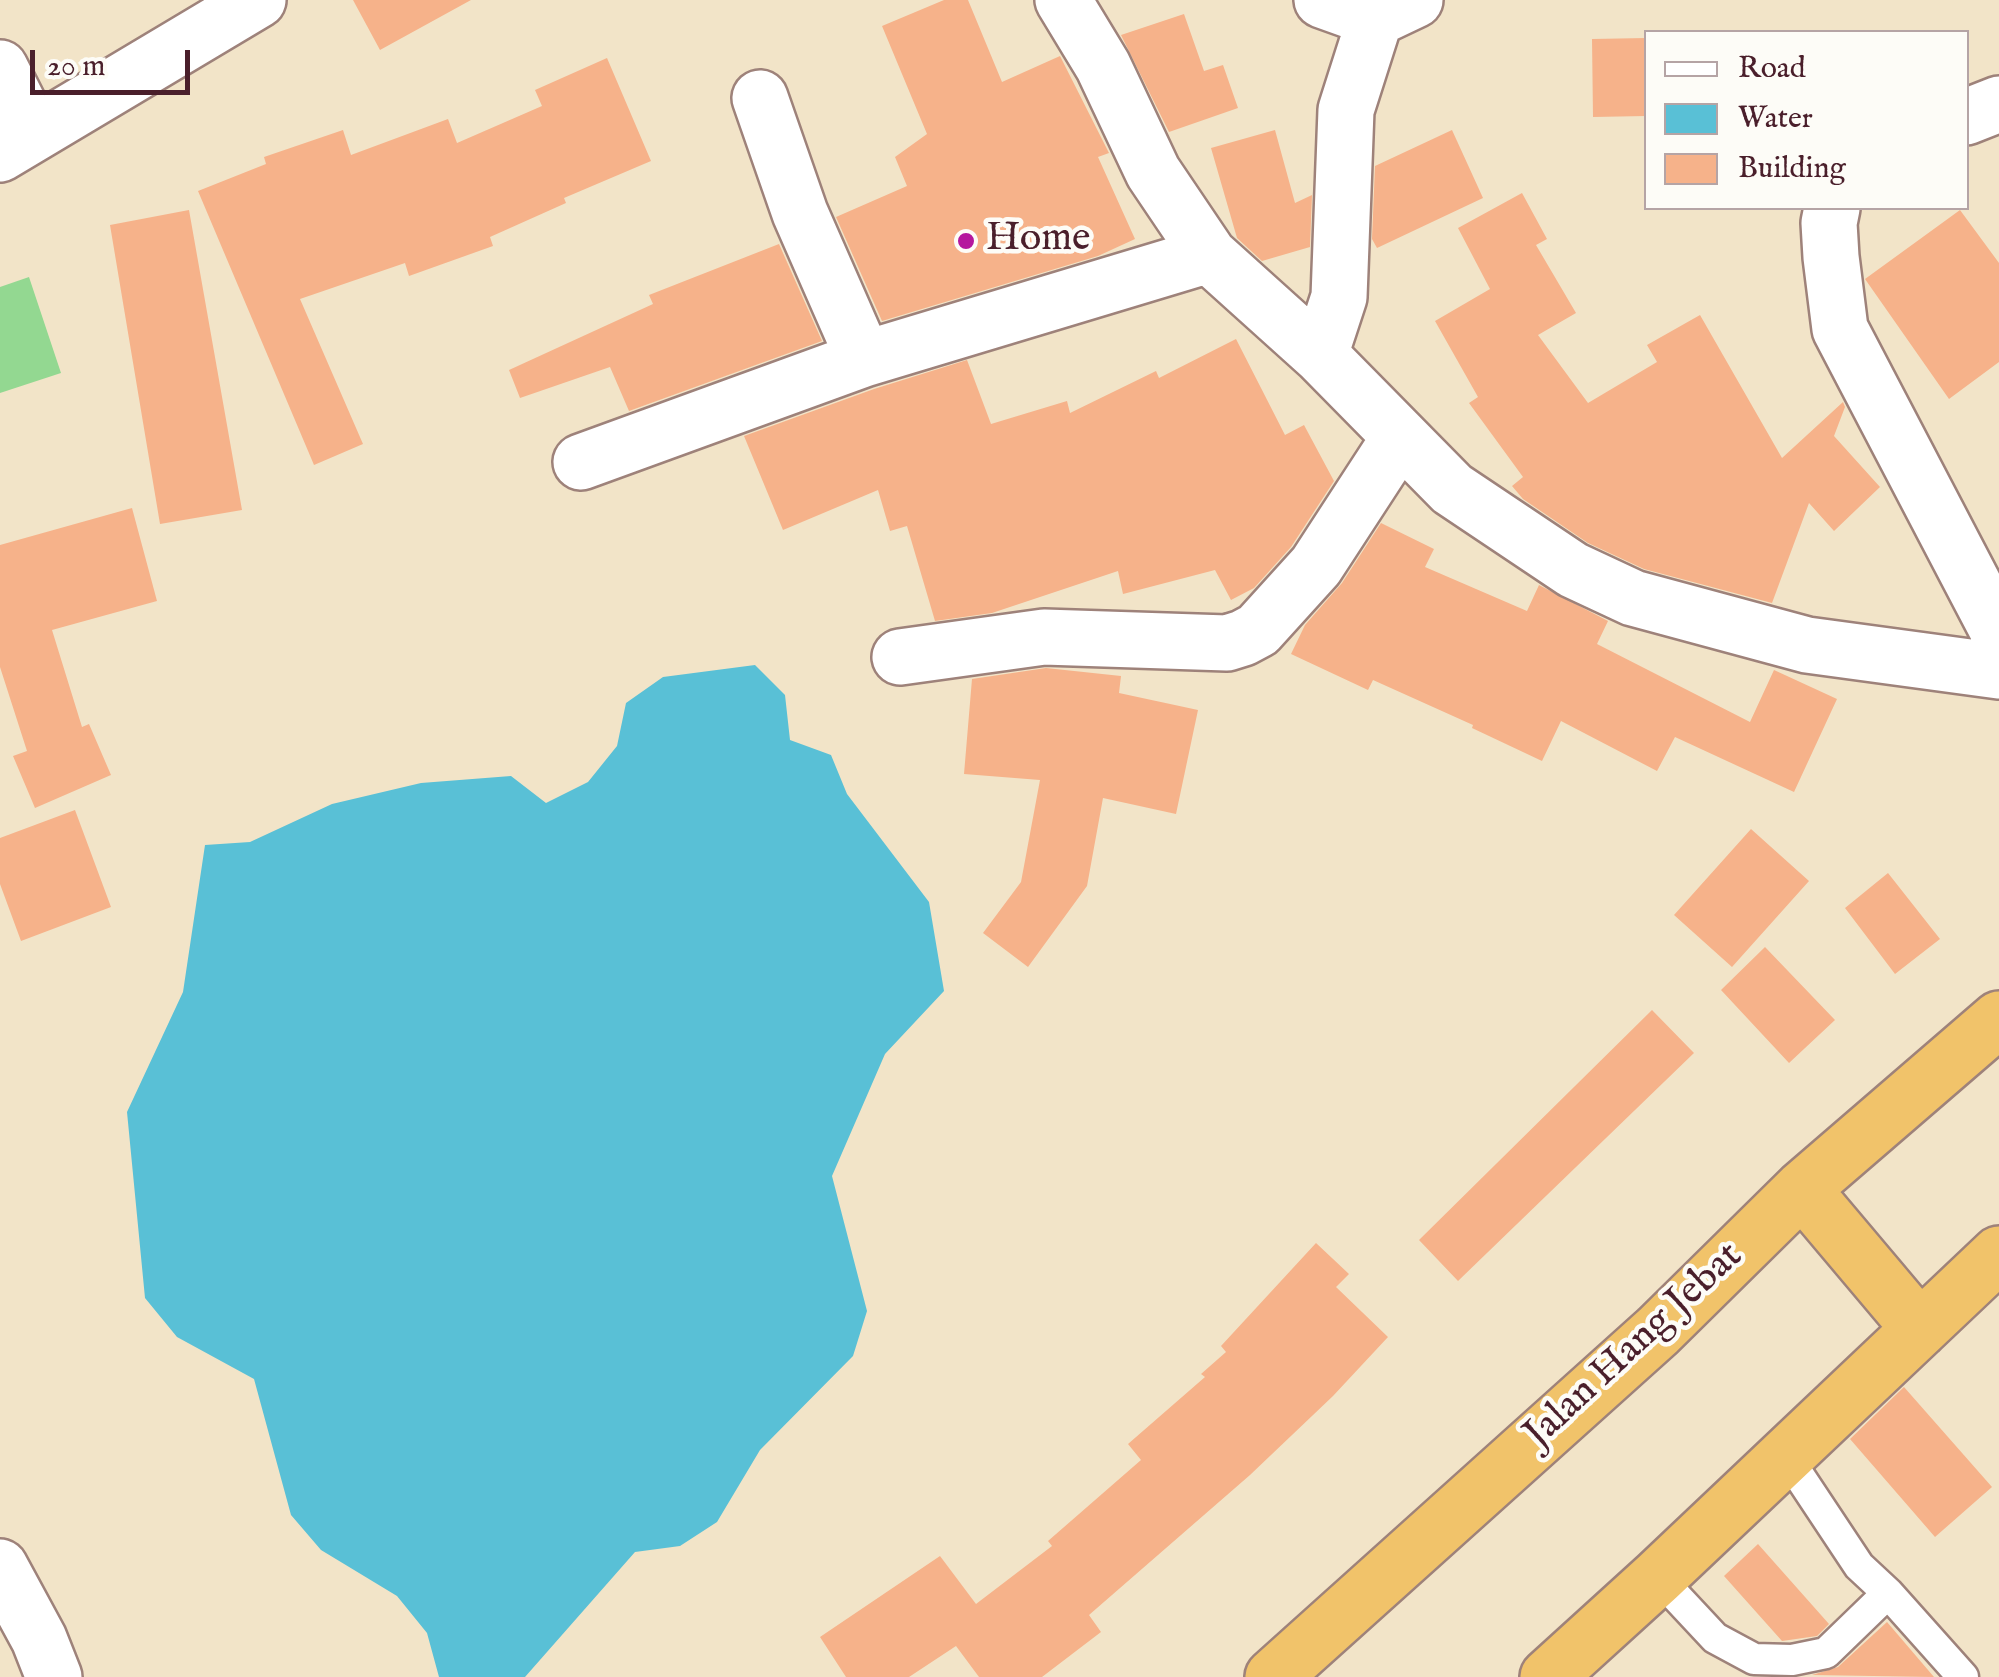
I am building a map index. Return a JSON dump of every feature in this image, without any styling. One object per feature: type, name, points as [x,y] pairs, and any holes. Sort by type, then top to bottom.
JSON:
[{"type":"highway","name":"Jalan Hang Jebat","points":[[1273,1677],[1658,1331],[1802,1188],[1999,1019]]},
{"type":"highway","points":[[1802,1188],[1920,1329]]},
{"type":"highway","points":[[1548,1677],[1999,1254]]},
{"type":"street","points":[[0,68],[16,144],[258,0]]},
{"type":"street","points":[[1063,0],[1103,66],[1152,172],[1209,254],[1320,355],[1452,489],[1573,570],[1633,598],[1807,644],[1999,672]]},
{"type":"street","points":[[1320,355],[1339,297],[1346,110],[1395,10],[1322,0]]},
{"type":"street","points":[[760,98],[800,212],[864,359]]},
{"type":"street","points":[[1969,116],[1999,104]]},
{"type":"street","points":[[1832,210],[1831,257],[1840,328],[1999,633]]},
{"type":"street","points":[[580,462],[864,359],[1209,254]]},
{"type":"street","points":[[900,657],[1044,637],[1227,643],[1243,638],[1258,630],[1316,566],[1400,438]]},
{"type":"street","points":[[0,1566],[39,1639],[54,1677]]},
{"type":"lane","points":[[1786,1456],[1859,1566],[1963,1677]]},
{"type":"lane","points":[[1658,1577],[1716,1638],[1754,1659],[1792,1660],[1826,1653],[1888,1593]]},
{"type":"green space","points":[[29,277],[61,373],[0,393],[0,287]]},
{"type":"water","points":[[755,665],[785,695],[790,740],[831,755],[847,794],[929,902],[944,991],[885,1054],[832,1176],[867,1311],[853,1356],[760,1450],[717,1522],[680,1546],[635,1552],[525,1677],[439,1677],[427,1633],[397,1596],[321,1550],[291,1515],[254,1379],[177,1337],[145,1298],[127,1112],[183,992],[205,845],[250,842],[332,804],[421,783],[511,776],[546,803],[588,782],[617,746],[626,703],[663,677]]},
{"type":"building","points":[[353,0],[471,0],[380,50]]},
{"type":"building","points":[[944,0],[968,0],[1002,82],[1060,56],[1109,153],[1098,157],[1135,239],[1098,256],[882,321],[836,217],[907,186],[895,157],[927,134],[882,26]]},
{"type":"building","points":[[1184,14],[1204,71],[1223,65],[1238,108],[1169,132],[1121,35]]},
{"type":"building","points":[[1644,38],[1644,116],[1593,117],[1592,39]]},
{"type":"building","points":[[607,58],[651,161],[564,198],[566,203],[490,237],[493,246],[409,276],[405,263],[300,299],[363,444],[314,465],[198,191],[266,164],[264,157],[343,130],[351,155],[448,119],[457,143],[542,106],[535,90]]},
{"type":"building","points":[[1275,130],[1295,203],[1312,195],[1310,247],[1262,261],[1237,238],[1211,148]]},
{"type":"building","points":[[1452,130],[1483,198],[1377,248],[1372,239],[1375,166]]},
{"type":"building","points":[[1522,193],[1547,239],[1536,245],[1576,313],[1538,335],[1588,403],[1657,362],[1647,345],[1700,315],[1782,458],[1843,402],[1845,407],[1834,436],[1880,487],[1834,531],[1809,503],[1772,603],[1644,569],[1588,543],[1523,499],[1512,486],[1523,477],[1469,403],[1478,397],[1435,321],[1490,289],[1458,228]]},
{"type":"building","points":[[189,210],[242,510],[160,524],[110,225]]},
{"type":"building","points":[[1960,210],[1999,263],[1999,362],[1949,399],[1865,279]]},
{"type":"building","points":[[779,244],[822,341],[629,411],[610,367],[520,398],[509,370],[653,304],[649,295]]},
{"type":"building","points":[[1236,339],[1285,435],[1304,425],[1334,481],[1291,547],[1254,588],[1231,600],[1215,570],[1123,594],[1118,571],[992,613],[935,621],[907,526],[890,531],[878,490],[783,530],[744,436],[967,360],[991,424],[1067,401],[1070,413],[1156,371],[1159,378]]},
{"type":"building","points":[[132,508],[157,601],[52,630],[82,727],[89,724],[111,775],[35,808],[13,756],[27,751],[0,667],[0,545]]},
{"type":"building","points":[[1381,523],[1434,549],[1425,567],[1527,611],[1539,585],[1608,621],[1597,644],[1750,722],[1774,670],[1837,699],[1794,792],[1675,737],[1657,771],[1561,721],[1542,761],[1373,680],[1368,690],[1291,654],[1305,625],[1342,583]]},
{"type":"building","points":[[1046,668],[1121,676],[1119,693],[1198,710],[1176,814],[1103,798],[1087,886],[1028,967],[983,933],[1021,882],[1040,780],[964,774],[972,679]]},
{"type":"building","points":[[75,810],[111,907],[21,941],[0,884],[0,838]]},
{"type":"building","points":[[1751,829],[1809,881],[1732,967],[1674,915]]},
{"type":"building","points":[[1888,873],[1940,939],[1895,974],[1845,908]]},
{"type":"building","points":[[1765,947],[1835,1020],[1789,1063],[1721,990]]},
{"type":"building","points":[[1652,1010],[1694,1053],[1458,1281],[1419,1240]]},
{"type":"building","points":[[1316,1243],[1349,1274],[1336,1287],[1388,1337],[1250,1475],[1089,1615],[1101,1632],[1042,1677],[979,1677],[956,1646],[909,1677],[846,1677],[820,1637],[940,1556],[976,1604],[1052,1546],[1048,1541],[1141,1460],[1128,1444],[1205,1377],[1201,1374],[1226,1352],[1221,1346]]},
{"type":"building","points":[[1904,1387],[1992,1487],[1935,1537],[1850,1439]]},
{"type":"building","points":[[1758,1544],[1829,1624],[1817,1636],[1782,1641],[1724,1576]]},
{"type":"building","points":[[1887,1622],[1934,1677],[1812,1675],[1838,1667]]},
{"type":"place","name":"Home","points":[[966,241]]}]
